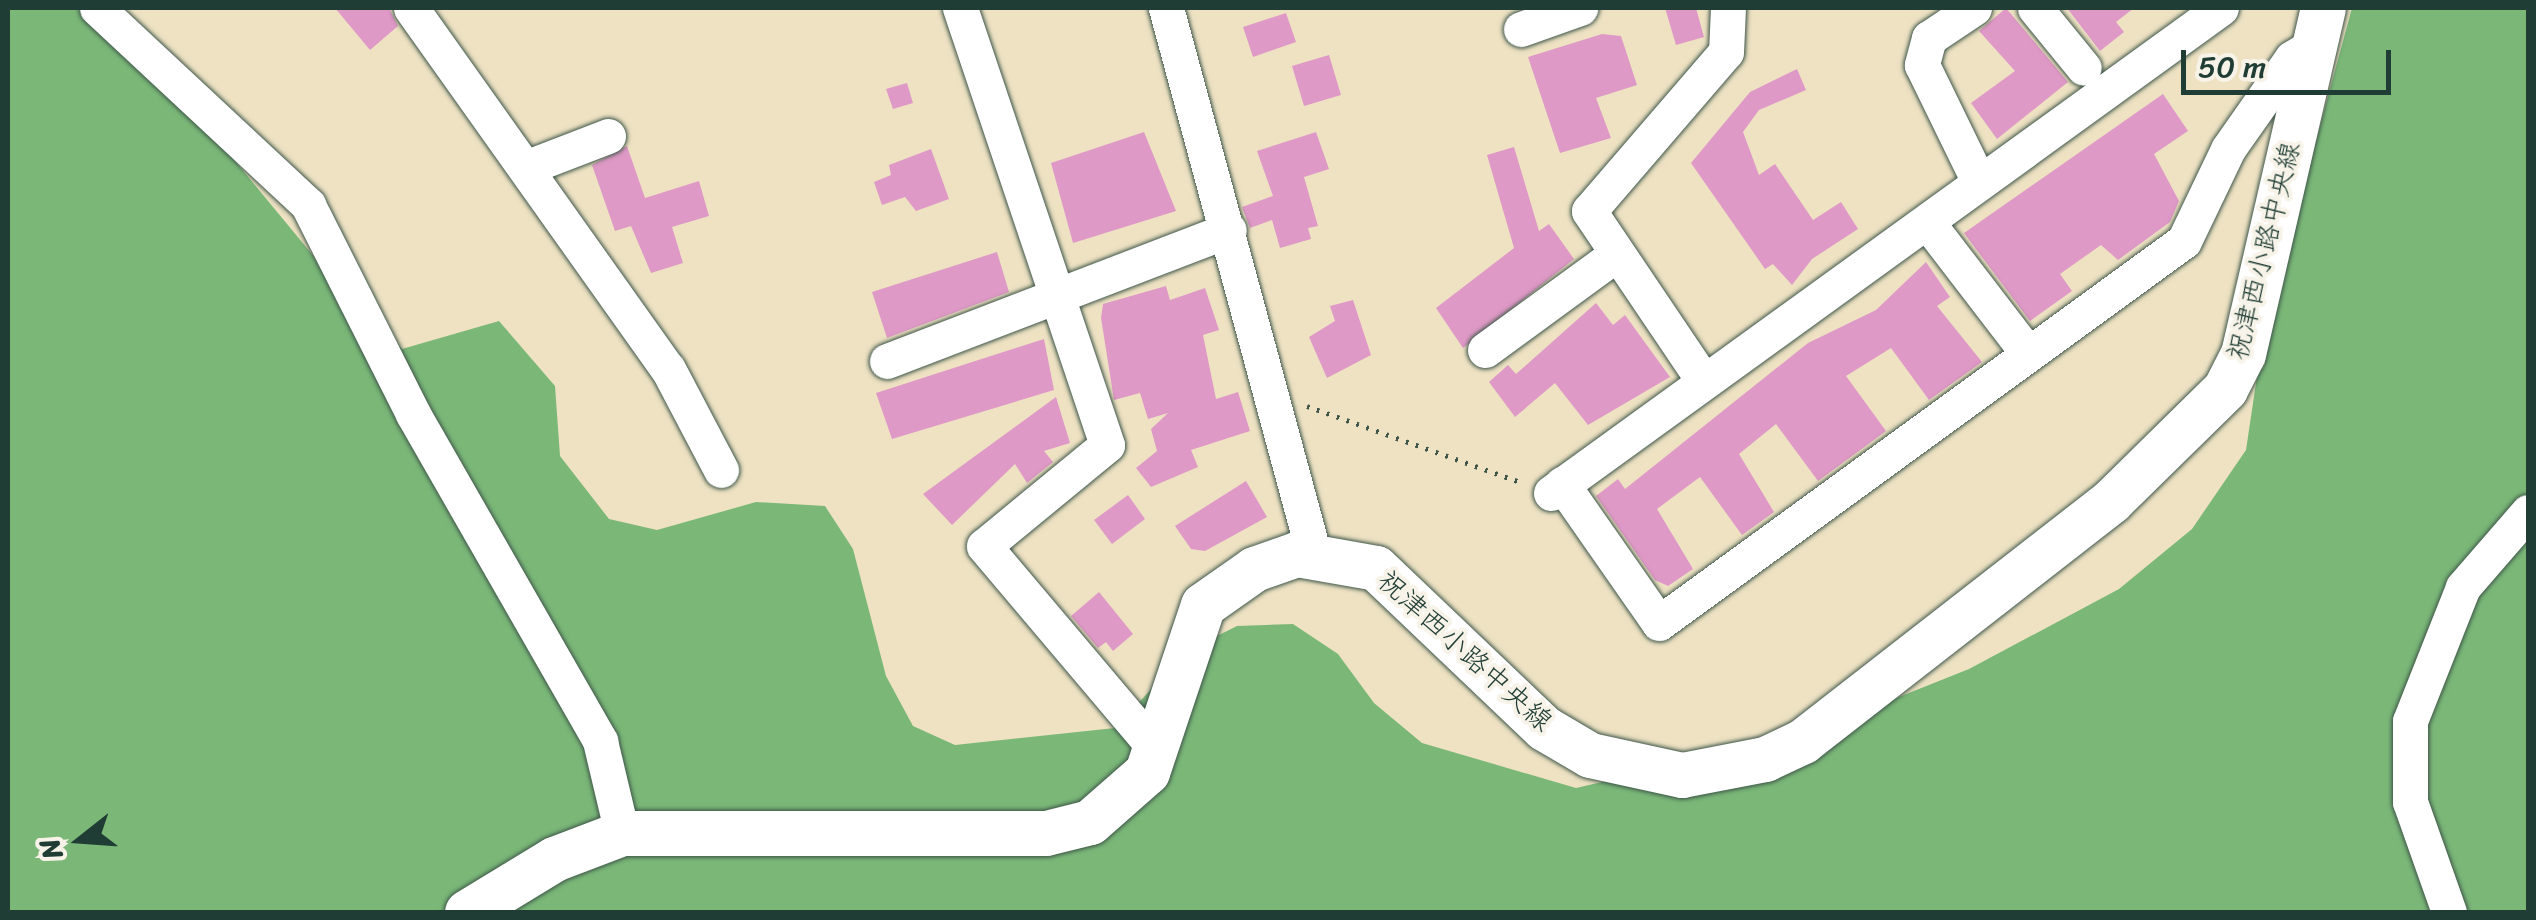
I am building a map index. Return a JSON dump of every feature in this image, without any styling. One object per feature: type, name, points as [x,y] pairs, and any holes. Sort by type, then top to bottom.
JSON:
[{"type":"main road","name":"祝津西小路中央線","points":[[467,912],[554,859],[622,833],[1046,833],[1122,802],[1157,751],[1186,633],[1203,604],[1280,556],[1314,555],[1376,568],[1544,728],[1590,755],[1682,775],[1765,760],[1803,741],[2111,501],[2225,389],[2243,354],[2319,26]]},
{"type":"street","points":[[97,8],[308,205],[413,414],[600,742],[622,833]]},
{"type":"street","points":[[411,8],[668,369],[721,470]]},
{"type":"street","points":[[960,8],[1107,445],[984,546],[1157,751]]},
{"type":"street","points":[[1166,8],[1314,555]]},
{"type":"street","points":[[1521,29],[1580,8]]},
{"type":"street","points":[[1703,380],[1614,256],[1589,211],[1726,52],[1728,8]]},
{"type":"street","points":[[1974,8],[1930,38],[1922,65],[1979,182]]},
{"type":"street","points":[[2035,8],[2084,68]]},
{"type":"street","points":[[2221,8],[1556,488],[1658,623],[2026,351],[2184,241],[2228,149],[2319,26]]},
{"type":"street","points":[[525,168],[608,136]]},
{"type":"street","points":[[1926,222],[2026,351]]},
{"type":"street","points":[[887,361],[1229,230]]},
{"type":"street","points":[[1485,350],[1614,256]]},
{"type":"street","points":[[2449,912],[2410,802],[2416,697],[2463,587],[2528,512]]},
{"type":"street","points":[[2428,912],[2430,862]]},
{"type":"path","points":[[1272,394],[1556,488]]},
{"type":"green space","points":[[8,8],[80,8],[136,41],[344,293],[402,349],[499,321],[555,386],[560,456],[609,519],[657,530],[756,502],[825,506],[853,549],[886,676],[913,726],[955,745],[1115,728],[1187,651],[1237,626],[1293,624],[1338,654],[1374,703],[1422,743],[1576,788],[1801,736],[1969,669],[2119,589],[2192,529],[2246,450],[2263,336],[2352,8],[2528,8],[2528,912],[8,912]]},
{"type":"building","points":[[335,8],[389,8],[398,26],[370,50]]},
{"type":"building","points":[[1665,8],[1696,8],[1704,37],[1676,45]]},
{"type":"building","points":[[2006,8],[2068,82],[1997,139],[1971,103],[2015,71],[1979,31]]},
{"type":"building","points":[[2067,8],[2134,8],[2116,22],[2124,32],[2100,51]]},
{"type":"building","points":[[1286,13],[1296,42],[1253,57],[1243,27]]},
{"type":"building","points":[[1602,34],[1621,36],[1637,85],[1596,98],[1611,138],[1560,153],[1528,57]]},
{"type":"building","points":[[1329,55],[1341,95],[1304,106],[1292,66]]},
{"type":"building","points":[[1797,69],[1806,90],[1759,110],[1743,132],[1759,175],[1775,164],[1813,220],[1841,202],[1858,229],[1812,259],[1792,285],[1773,264],[1765,269],[1691,163],[1750,92]]},
{"type":"building","points":[[907,83],[913,103],[893,109],[886,89]]},
{"type":"building","points":[[2163,94],[2188,131],[2154,154],[2179,201],[2170,222],[2118,260],[2101,245],[2060,274],[2072,291],[2030,321],[1964,233]]},
{"type":"building","points":[[1144,132],[1176,211],[1073,243],[1051,163]]},
{"type":"building","points":[[1316,132],[1329,169],[1304,177],[1318,226],[1308,228],[1311,239],[1280,248],[1272,220],[1250,228],[1242,207],[1273,196],[1257,151]]},
{"type":"building","points":[[627,146],[645,198],[699,181],[709,216],[672,227],[683,263],[651,273],[631,226],[615,231],[592,165]]},
{"type":"building","points":[[1514,147],[1539,231],[1549,224],[1574,259],[1463,348],[1436,308],[1514,248],[1487,155]]},
{"type":"building","points":[[931,149],[949,199],[916,211],[905,197],[882,205],[874,182],[891,175],[889,165]]},
{"type":"building","points":[[997,252],[1009,292],[887,338],[872,292]]},
{"type":"building","points":[[1926,262],[1950,297],[1937,306],[1982,362],[1929,400],[1891,348],[1846,376],[1886,431],[1818,481],[1776,424],[1739,454],[1774,512],[1742,535],[1700,477],[1657,509],[1693,569],[1668,586],[1655,580],[1596,496],[1618,479],[1625,489],[1808,343],[1876,310]]},
{"type":"building","points":[[1166,286],[1170,300],[1205,288],[1219,330],[1203,335],[1216,399],[1238,392],[1250,431],[1191,450],[1198,467],[1151,487],[1136,468],[1157,451],[1151,429],[1168,413],[1148,419],[1140,393],[1114,400],[1101,318],[1103,304]]},
{"type":"building","points":[[1353,300],[1371,355],[1327,378],[1309,337],[1335,321],[1330,306]]},
{"type":"building","points":[[1596,303],[1613,325],[1625,315],[1670,377],[1588,425],[1555,383],[1515,417],[1489,382],[1508,365],[1516,374]]},
{"type":"building","points":[[1044,339],[1054,390],[892,439],[876,393]]},
{"type":"building","points":[[1056,397],[1070,443],[1044,451],[1053,462],[1027,483],[1015,464],[952,525],[923,494]]},
{"type":"building","points":[[1246,481],[1267,517],[1205,551],[1191,549],[1175,526]]},
{"type":"building","points":[[1128,495],[1145,519],[1112,544],[1094,520]]},
{"type":"building","points":[[1099,592],[1133,634],[1113,651],[1106,642],[1098,648],[1071,616]]}]
